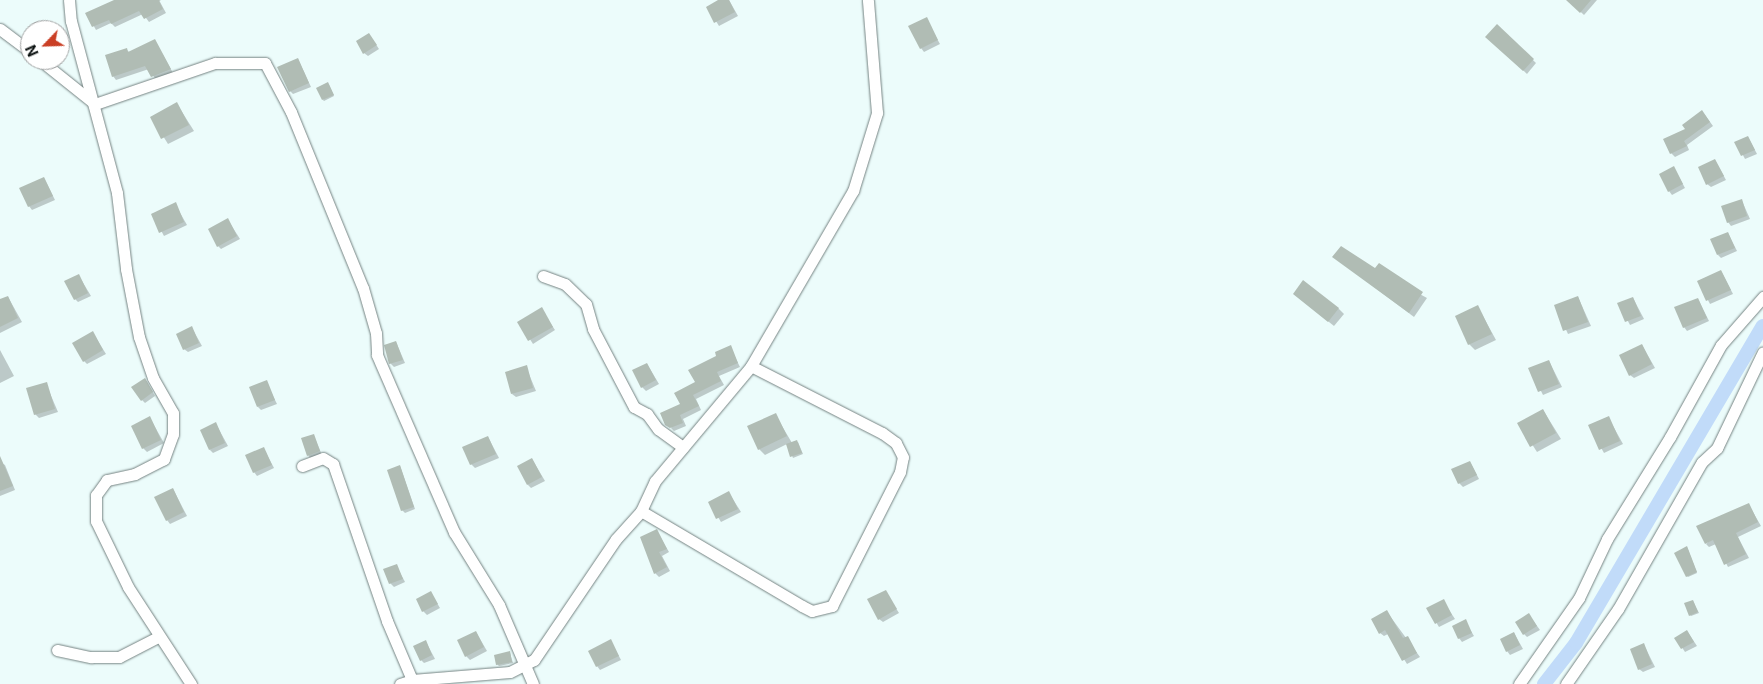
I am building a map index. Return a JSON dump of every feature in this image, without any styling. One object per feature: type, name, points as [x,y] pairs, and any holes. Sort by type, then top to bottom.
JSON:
[{"type":"street","points":[[69,0],[71,20],[95,104],[117,193],[126,269],[139,337],[153,378],[173,413],[173,434],[164,459],[135,474],[107,480],[96,495],[96,521],[128,587],[158,637],[191,684]]},
{"type":"street","points":[[400,684],[412,680],[510,672],[527,666],[560,626],[616,539],[642,511],[655,480],[751,366],[852,191],[878,113],[868,0]]},
{"type":"street","points":[[0,29],[20,44]]},
{"type":"street","points":[[95,104],[215,63],[265,63],[291,112],[363,288],[376,333],[378,354],[446,514],[499,605],[527,666],[533,684]]},
{"type":"street","points":[[52,70],[95,104]]},
{"type":"street","points":[[543,276],[565,284],[586,304],[593,329],[634,407],[647,414],[658,429],[683,447]]},
{"type":"street","points":[[1519,684],[1579,598],[1607,539],[1670,437],[1721,345],[1763,298]]},
{"type":"street","points":[[1566,684],[1618,609],[1702,462],[1717,448],[1763,352]]},
{"type":"street","points":[[642,511],[812,611],[832,606],[900,472],[903,457],[896,443],[882,433],[751,366]]},
{"type":"street","points":[[302,466],[323,458],[333,464],[387,621],[412,680]]},
{"type":"street","points":[[57,650],[91,657],[119,657],[158,637]]},
{"type":"building","points":[[114,0],[161,0],[159,1],[163,9],[144,19],[139,11],[111,24],[109,20],[92,27],[85,13]]},
{"type":"building","points":[[718,0],[729,0],[735,12],[714,23],[706,7]]},
{"type":"building","points":[[1566,0],[1591,0],[1580,13]]},
{"type":"building","points":[[927,17],[938,40],[920,49],[908,26]]},
{"type":"building","points":[[1497,24],[1534,59],[1523,71],[1485,37]]},
{"type":"building","points":[[369,33],[377,45],[363,54],[356,41]]},
{"type":"building","points":[[155,39],[171,69],[151,77],[145,66],[112,77],[105,55],[127,48],[128,52]]},
{"type":"building","points":[[298,58],[309,83],[289,92],[277,67]]},
{"type":"building","points":[[328,82],[334,95],[322,100],[316,88]]},
{"type":"building","points":[[177,102],[189,125],[161,139],[150,117]]},
{"type":"building","points":[[1702,110],[1710,122],[1684,141],[1687,146],[1670,154],[1663,139],[1685,129],[1682,125]]},
{"type":"building","points":[[1748,136],[1755,150],[1741,156],[1734,142]]},
{"type":"building","points":[[1715,159],[1724,176],[1706,185],[1698,167]]},
{"type":"building","points":[[1674,166],[1683,184],[1668,192],[1659,174]]},
{"type":"building","points":[[44,177],[53,196],[28,207],[19,188]]},
{"type":"building","points":[[1742,199],[1747,216],[1727,223],[1721,206]]},
{"type":"building","points":[[176,202],[184,222],[159,233],[151,214]]},
{"type":"building","points":[[228,218],[237,236],[217,247],[208,229]]},
{"type":"building","points":[[1728,232],[1735,248],[1717,255],[1710,239]]},
{"type":"building","points":[[1341,246],[1375,268],[1379,263],[1423,292],[1409,313],[1332,257]]},
{"type":"building","points":[[1721,270],[1731,290],[1706,301],[1697,281]]},
{"type":"building","points":[[79,274],[88,293],[74,300],[64,281]]},
{"type":"building","points":[[1303,280],[1339,308],[1328,322],[1293,294]]},
{"type":"building","points":[[8,296],[18,318],[0,327],[0,299]]},
{"type":"building","points":[[1578,296],[1588,322],[1563,331],[1554,305]]},
{"type":"building","points":[[1633,297],[1641,316],[1625,322],[1617,303]]},
{"type":"building","points":[[1698,298],[1707,318],[1683,328],[1674,307]]},
{"type":"building","points":[[1478,305],[1492,334],[1468,345],[1455,316]]},
{"type":"building","points":[[542,307],[553,327],[528,341],[517,322]]},
{"type":"building","points":[[192,326],[199,343],[183,350],[176,334]]},
{"type":"building","points":[[93,331],[103,350],[83,362],[72,343]]},
{"type":"building","points":[[396,341],[403,360],[389,364],[384,345]]},
{"type":"building","points":[[1642,344],[1652,364],[1629,376],[1619,355]]},
{"type":"building","points":[[731,345],[738,363],[717,372],[721,381],[693,395],[699,406],[680,415],[683,423],[670,428],[665,425],[660,413],[680,404],[674,393],[695,382],[688,370],[716,356],[715,352]]},
{"type":"building","points":[[1549,360],[1559,384],[1538,392],[1528,368]]},
{"type":"building","points":[[647,363],[656,380],[641,388],[632,370]]},
{"type":"building","points":[[527,365],[533,388],[511,394],[505,372]]},
{"type":"building","points":[[145,378],[153,392],[141,401],[131,387]]},
{"type":"building","points":[[267,380],[275,400],[257,407],[249,387]]},
{"type":"building","points":[[47,382],[55,409],[34,415],[26,388]]},
{"type":"building","points":[[1543,409],[1556,433],[1530,447],[1517,423]]},
{"type":"building","points":[[776,413],[787,436],[758,450],[747,426]]},
{"type":"building","points":[[150,416],[161,440],[142,449],[131,426]]},
{"type":"building","points":[[1609,416],[1620,441],[1599,450],[1588,425]]},
{"type":"building","points":[[216,422],[225,443],[209,450],[200,430]]},
{"type":"building","points":[[314,434],[320,451],[307,456],[301,438]]},
{"type":"building","points":[[488,436],[496,454],[470,465],[462,447]]},
{"type":"building","points":[[797,440],[802,453],[790,457],[786,444]]},
{"type":"building","points":[[264,447],[272,465],[253,473],[245,455]]},
{"type":"building","points":[[0,456],[13,486],[0,491]]},
{"type":"building","points":[[532,458],[542,477],[527,485],[517,466]]},
{"type":"building","points":[[1470,461],[1477,475],[1458,484],[1451,469]]},
{"type":"building","points":[[400,465],[414,507],[401,511],[387,470]]},
{"type":"building","points":[[173,488],[184,512],[166,521],[154,497]]},
{"type":"building","points":[[729,491],[738,509],[716,519],[708,502]]},
{"type":"building","points":[[1749,503],[1758,522],[1736,533],[1746,554],[1724,565],[1713,540],[1705,544],[1696,526]]},
{"type":"building","points":[[657,529],[667,549],[659,552],[667,567],[654,574],[640,537]]},
{"type":"building","points":[[1687,546],[1697,572],[1686,577],[1674,553]]},
{"type":"building","points":[[397,564],[403,579],[389,584],[383,569]]},
{"type":"building","points":[[886,590],[897,609],[878,620],[867,599]]},
{"type":"building","points":[[431,591],[438,604],[422,612],[416,599]]},
{"type":"building","points":[[1444,599],[1452,615],[1435,624],[1426,608]]},
{"type":"building","points":[[1693,600],[1698,612],[1689,616],[1684,603]]},
{"type":"building","points":[[1387,610],[1403,638],[1408,636],[1417,653],[1402,661],[1385,630],[1379,634],[1371,619]]},
{"type":"building","points":[[1529,613],[1537,626],[1523,635],[1515,622]]},
{"type":"building","points":[[1466,619],[1472,633],[1458,639],[1452,626]]},
{"type":"building","points":[[1687,630],[1694,642],[1681,649],[1674,638]]},
{"type":"building","points":[[476,631],[484,647],[465,657],[457,640]]},
{"type":"building","points":[[1514,632],[1520,645],[1506,652],[1500,639]]},
{"type":"building","points":[[611,639],[619,656],[596,667],[588,651]]},
{"type":"building","points":[[426,640],[432,655],[420,661],[413,646]]},
{"type":"building","points":[[1644,643],[1652,664],[1638,670],[1630,649]]},
{"type":"building","points":[[510,651],[512,662],[496,665],[494,655]]},
{"type":"waterway","points":[[1544,684],[1576,643],[1763,326]]}]
